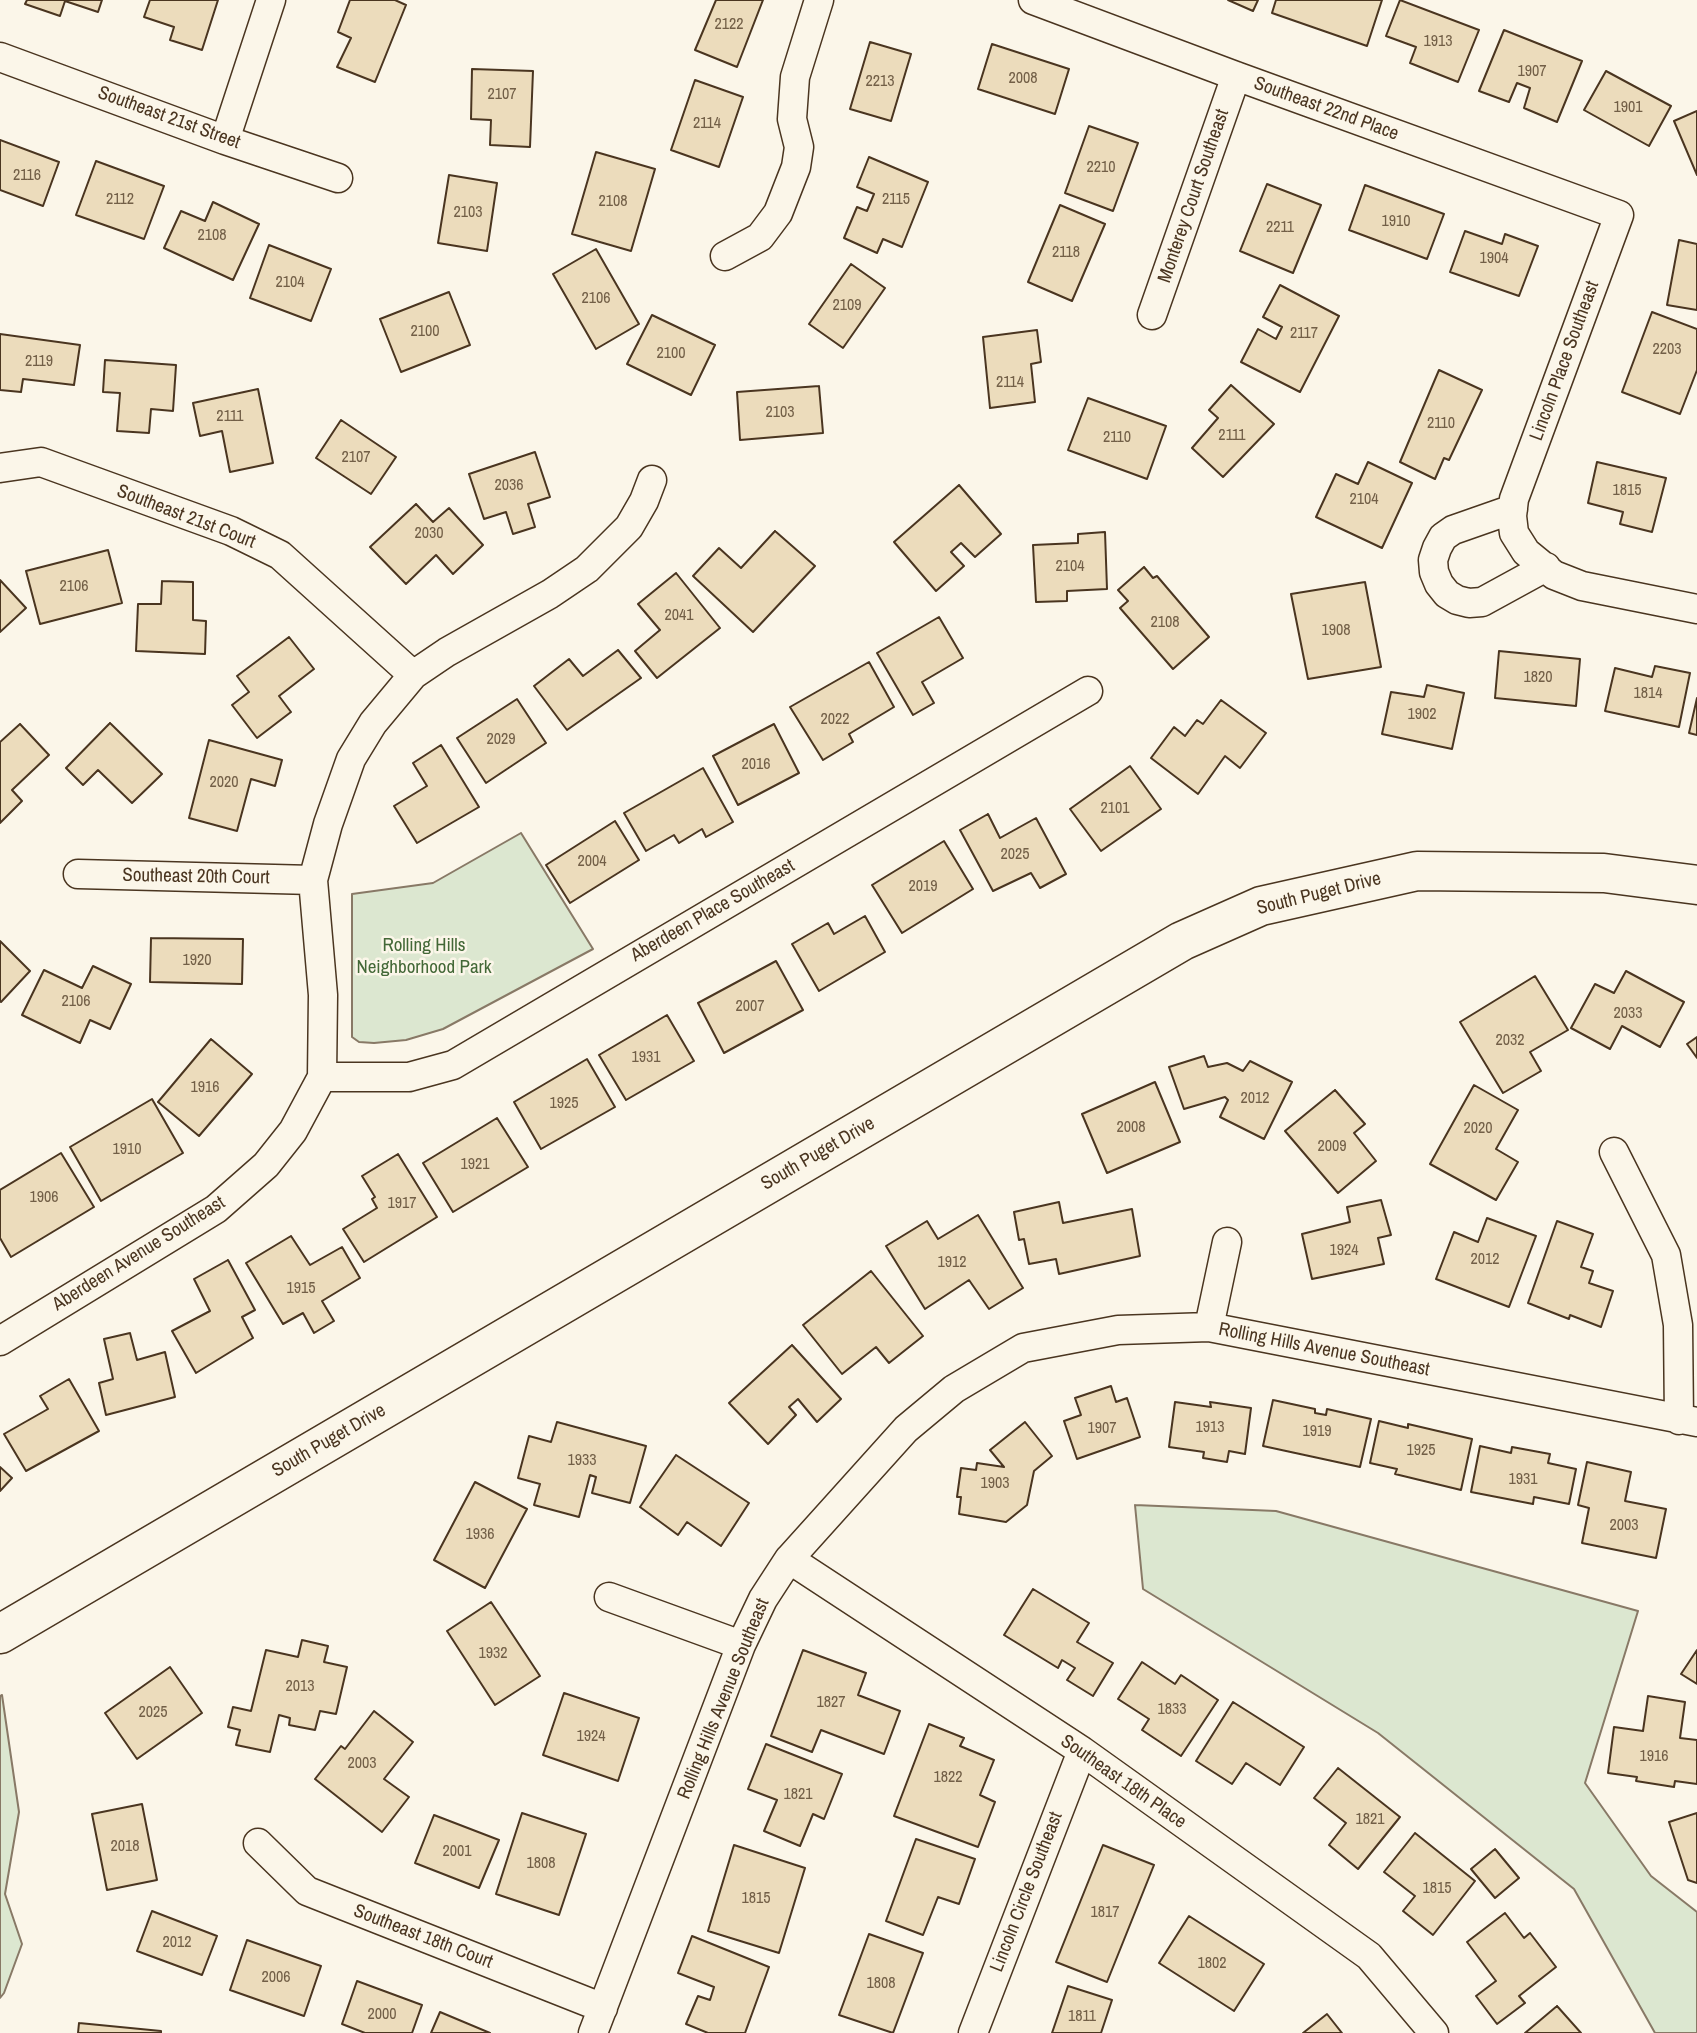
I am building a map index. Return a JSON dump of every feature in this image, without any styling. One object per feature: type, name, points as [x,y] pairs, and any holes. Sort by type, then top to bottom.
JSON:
[{"type":"street","points":[[225,139],[271,0]]},
{"type":"street","points":[[725,256],[760,237],[778,213],[796,167],[799,146],[792,119],[794,77],[819,0]]},
{"type":"street","name":"Southeast 22nd Place","points":[[1033,0],[1619,215]]},
{"type":"street","name":"Southeast 21st Street","points":[[0,57],[338,178]]},
{"type":"street","name":"Monterey Court Southeast","points":[[1152,316],[1236,76]]},
{"type":"street","name":"Lincoln Place Southeast","points":[[1536,560],[1514,533],[1514,499],[1619,215]]},
{"type":"street","name":"Southeast 21st Court","points":[[0,468],[41,462],[231,531],[280,555],[413,675]]},
{"type":"street","name":"Aberdeen Avenue Southeast","points":[[0,1342],[216,1209],[266,1165],[293,1131],[322,1077],[323,995],[313,880],[328,824],[351,759],[373,723],[413,675],[447,652],[550,594],[587,569],[629,527],[652,480]]},
{"type":"street","points":[[1513,509],[1453,530],[1443,537],[1433,560],[1434,572],[1447,594],[1469,603],[1482,601],[1536,560],[1555,575],[1582,586],[1697,609]]},
{"type":"street","name":"Aberdeen Place Southeast","points":[[322,1077],[409,1077],[453,1065],[1088,691]]},
{"type":"street","name":"South Puget Drive","points":[[0,1634],[1194,936],[1261,906],[1417,871],[1604,873],[1697,885]]},
{"type":"street","name":"Southeast 20th Court","points":[[78,874],[313,880]]},
{"type":"street","points":[[1614,1152],[1666,1255],[1678,1325],[1688,1421]]},
{"type":"street","points":[[1209,1327],[1227,1242]]},
{"type":"street","name":"Rolling Hills Avenue Southeast","points":[[598,2020],[741,1645],[763,1599],[789,1559],[906,1429],[954,1389],[1023,1348],[1118,1331],[1209,1327],[1688,1421]]},
{"type":"street","name":"Southeast 18th Place","points":[[789,1559],[1082,1751],[1369,1956],[1434,2033]]},
{"type":"street","points":[[609,1597],[741,1645]]},
{"type":"street","name":"Lincoln Circle Southeast","points":[[973,2033],[1082,1751]]},
{"type":"street","name":"Southeast 18th Court","points":[[258,1843],[307,1891],[598,2020]]},
{"type":"green space","name":"Rolling Hills Neighborhood Park","points":[[521,833],[593,949],[443,1029],[406,1040],[374,1043],[359,1042],[352,1037],[352,894],[433,883]]},
{"type":"green space","points":[[1135,1505],[1276,1511],[1638,1611],[1585,1783],[1651,1876],[1697,1912],[1697,2033],[1655,2033],[1574,1889],[1378,1733],[1143,1589]]},
{"type":"green space","points":[[2,1695],[19,1812],[5,1894],[22,1944],[0,1998],[0,1696]]},
{"type":"building","points":[[27,0],[102,0],[98,12],[65,1],[60,16],[25,4]]},
{"type":"building","points":[[150,0],[218,0],[202,50],[170,40],[174,27],[144,17]]},
{"type":"building","points":[[350,0],[395,0],[406,5],[375,82],[337,67],[351,38],[338,32]]},
{"type":"building","points":[[716,0],[763,0],[737,67],[695,50]]},
{"type":"building","points":[[1228,0],[1258,0],[1253,11]]},
{"type":"building","points":[[1276,0],[1382,0],[1367,46],[1272,13]]},
{"type":"building","points":[[1400,0],[1479,30],[1458,82],[1410,63],[1416,47],[1386,36]]},
{"type":"building","points":[[1504,30],[1582,61],[1557,122],[1524,108],[1530,88],[1517,83],[1509,102],[1479,91]]},
{"type":"building","points":[[870,42],[911,54],[891,121],[850,109]]},
{"type":"building","points":[[992,44],[1069,69],[1055,114],[978,89]]},
{"type":"building","points":[[472,69],[533,71],[530,147],[490,145],[491,120],[471,119]]},
{"type":"building","points":[[1606,71],[1671,106],[1649,146],[1584,110]]},
{"type":"building","points":[[695,80],[743,97],[719,167],[671,150]]},
{"type":"building","points":[[1697,111],[1697,175],[1674,121]]},
{"type":"building","points":[[1089,126],[1138,143],[1113,211],[1065,193]]},
{"type":"building","points":[[0,140],[59,162],[43,206],[0,190]]},
{"type":"building","points":[[596,152],[655,169],[631,251],[572,234]]},
{"type":"building","points":[[869,157],[928,182],[902,247],[883,239],[877,253],[844,238],[857,207],[867,211],[874,194],[857,187]]},
{"type":"building","points":[[96,161],[164,186],[144,239],[76,215]]},
{"type":"building","points":[[449,175],[497,183],[487,251],[438,243]]},
{"type":"building","points":[[1267,184],[1321,205],[1293,273],[1240,251]]},
{"type":"building","points":[[1365,185],[1444,214],[1427,259],[1349,230]]},
{"type":"building","points":[[213,202],[259,224],[233,280],[164,248],[181,211],[205,221]]},
{"type":"building","points":[[1060,205],[1105,224],[1072,301],[1028,282]]},
{"type":"building","points":[[1465,231],[1502,244],[1505,234],[1538,246],[1519,296],[1450,272]]},
{"type":"building","points":[[1679,240],[1697,244],[1697,310],[1667,305]]},
{"type":"building","points":[[269,245],[331,269],[311,321],[250,298]]},
{"type":"building","points":[[596,249],[639,324],[596,349],[553,274]]},
{"type":"building","points":[[851,264],[885,288],[843,348],[809,324]]},
{"type":"building","points":[[1280,285],[1339,316],[1300,392],[1241,362],[1258,329],[1276,339],[1282,327],[1263,317]]},
{"type":"building","points":[[449,292],[470,345],[401,372],[380,319]]},
{"type":"building","points":[[1652,312],[1697,329],[1697,370],[1680,414],[1622,392]]},
{"type":"building","points":[[652,315],[715,345],[691,395],[627,364]]},
{"type":"building","points":[[1037,330],[1041,362],[1031,364],[1035,402],[990,408],[983,337]]},
{"type":"building","points":[[0,334],[80,345],[74,385],[23,379],[21,392],[0,390]]},
{"type":"building","points":[[105,360],[176,365],[173,411],[151,409],[149,433],[117,431],[120,393],[103,392]]},
{"type":"building","points":[[1439,370],[1482,390],[1449,460],[1444,458],[1435,479],[1400,462]]},
{"type":"building","points":[[1231,385],[1274,424],[1223,477],[1192,448],[1218,418],[1209,410]]},
{"type":"building","points":[[819,386],[823,433],[740,440],[737,392]]},
{"type":"building","points":[[258,389],[273,463],[230,472],[222,431],[200,436],[193,403]]},
{"type":"building","points":[[1088,398],[1166,426],[1147,479],[1068,450]]},
{"type":"building","points":[[341,420],[396,457],[371,494],[316,458]]},
{"type":"building","points":[[535,452],[550,497],[528,504],[535,527],[513,534],[506,512],[484,519],[469,474]]},
{"type":"building","points":[[1368,462],[1412,483],[1382,548],[1316,517],[1336,474],[1358,484]]},
{"type":"building","points":[[1597,462],[1666,478],[1652,532],[1620,524],[1623,512],[1588,503]]},
{"type":"building","points":[[959,485],[1001,534],[975,557],[961,543],[951,552],[964,566],[936,591],[894,542]]},
{"type":"building","points":[[416,504],[433,522],[449,508],[483,545],[453,574],[436,555],[406,584],[370,547]]},
{"type":"building","points":[[775,531],[815,566],[753,632],[693,576],[719,548],[741,568]]},
{"type":"building","points":[[1105,532],[1107,589],[1067,591],[1067,601],[1036,602],[1033,545],[1078,543],[1078,534]]},
{"type":"building","points":[[108,550],[122,603],[40,624],[26,571]]},
{"type":"building","points":[[1144,567],[1153,578],[1157,576],[1209,637],[1173,669],[1120,608],[1128,601],[1118,590]]},
{"type":"building","points":[[676,573],[720,628],[657,678],[635,651],[660,630],[638,604]]},
{"type":"building","points":[[0,580],[26,608],[0,632]]},
{"type":"building","points":[[162,581],[193,582],[193,620],[206,621],[205,654],[136,651],[138,604],[161,604]]},
{"type":"building","points":[[1365,582],[1381,667],[1308,679],[1291,594]]},
{"type":"building","points":[[939,617],[963,658],[922,682],[934,703],[913,715],[877,653]]},
{"type":"building","points":[[289,637],[314,669],[279,696],[291,712],[257,738],[232,705],[249,692],[237,676]]},
{"type":"building","points":[[618,650],[641,678],[567,730],[534,686],[569,659],[583,676]]},
{"type":"building","points":[[1499,651],[1580,659],[1576,706],[1495,698]]},
{"type":"building","points":[[869,662],[894,707],[849,734],[853,742],[823,760],[790,707]]},
{"type":"building","points":[[1655,666],[1690,673],[1679,727],[1605,711],[1615,668],[1652,677]]},
{"type":"building","points":[[1427,685],[1464,693],[1452,749],[1382,734],[1391,692],[1424,697]]},
{"type":"building","points":[[1697,698],[1697,735],[1689,733]]},
{"type":"building","points":[[517,699],[546,743],[486,783],[457,738]]},
{"type":"building","points":[[1221,700],[1266,733],[1240,768],[1225,756],[1198,794],[1151,758],[1174,727],[1185,736],[1197,720],[1203,724]]},
{"type":"building","points":[[110,723],[162,774],[132,803],[98,770],[83,785],[66,768]]},
{"type":"building","points":[[20,724],[49,755],[12,790],[22,801],[0,823],[0,742]]},
{"type":"building","points":[[774,724],[799,773],[738,805],[713,756]]},
{"type":"building","points":[[209,740],[282,760],[275,786],[251,779],[237,831],[189,818]]},
{"type":"building","points":[[441,745],[479,807],[417,843],[394,806],[427,786],[413,763]]},
{"type":"building","points":[[1130,766],[1161,809],[1101,851],[1070,809]]},
{"type":"building","points":[[703,768],[733,822],[706,837],[702,829],[679,843],[674,835],[646,851],[624,813]]},
{"type":"building","points":[[988,814],[1000,838],[1036,818],[1066,874],[1040,888],[1031,873],[993,891],[960,830]]},
{"type":"building","points":[[615,821],[639,860],[570,903],[546,865]]},
{"type":"building","points":[[944,841],[973,889],[902,933],[872,885]]},
{"type":"building","points":[[865,916],[885,952],[819,991],[792,944],[828,923],[834,934]]},
{"type":"building","points":[[151,938],[243,939],[242,984],[150,982]]},
{"type":"building","points":[[0,941],[30,971],[1,1002],[0,1001]]},
{"type":"building","points":[[776,961],[803,1010],[724,1053],[698,1003]]},
{"type":"building","points":[[93,966],[131,984],[110,1029],[90,1020],[80,1043],[22,1015],[44,970],[82,988]]},
{"type":"building","points":[[1626,971],[1684,1002],[1660,1047],[1622,1026],[1610,1049],[1571,1028],[1595,984],[1614,993]]},
{"type":"building","points":[[1535,976],[1568,1030],[1530,1052],[1541,1071],[1503,1093],[1460,1022]]},
{"type":"building","points":[[667,1015],[694,1061],[626,1100],[599,1055]]},
{"type":"building","points":[[1697,1037],[1697,1058],[1687,1044]]},
{"type":"building","points":[[211,1039],[252,1074],[199,1136],[158,1102]]},
{"type":"building","points":[[1204,1056],[1208,1067],[1227,1063],[1243,1071],[1250,1061],[1292,1082],[1264,1139],[1220,1117],[1228,1100],[1225,1097],[1184,1109],[1169,1067]]},
{"type":"building","points":[[587,1059],[615,1107],[541,1149],[514,1102]]},
{"type":"building","points":[[1155,1082],[1180,1142],[1107,1173],[1082,1114]]},
{"type":"building","points":[[1474,1085],[1518,1110],[1496,1149],[1518,1162],[1496,1200],[1430,1164]]},
{"type":"building","points":[[1335,1090],[1365,1124],[1354,1133],[1376,1161],[1338,1193],[1285,1131]]},
{"type":"building","points":[[152,1099],[183,1153],[101,1201],[70,1147]]},
{"type":"building","points":[[497,1118],[528,1167],[453,1212],[423,1163]]},
{"type":"building","points":[[61,1153],[94,1207],[11,1257],[0,1238],[0,1190]]},
{"type":"building","points":[[398,1154],[437,1217],[364,1262],[343,1229],[377,1208],[372,1199],[375,1197],[362,1176]]},
{"type":"building","points":[[1381,1200],[1391,1235],[1378,1238],[1384,1264],[1312,1279],[1302,1234],[1350,1222],[1347,1207]]},
{"type":"building","points":[[1059,1202],[1063,1223],[1132,1209],[1140,1256],[1059,1274],[1056,1259],[1029,1264],[1024,1239],[1019,1240],[1014,1212]]},
{"type":"building","points":[[978,1215],[1023,1288],[989,1309],[969,1280],[925,1309],[886,1246],[927,1221],[938,1239]]},
{"type":"building","points":[[1487,1218],[1536,1236],[1509,1307],[1436,1279],[1454,1232],[1478,1242]]},
{"type":"building","points":[[1557,1221],[1593,1234],[1581,1267],[1593,1271],[1589,1283],[1613,1291],[1601,1327],[1570,1315],[1569,1319],[1528,1303]]},
{"type":"building","points":[[291,1236],[310,1265],[342,1247],[360,1278],[322,1301],[334,1321],[314,1333],[303,1313],[283,1324],[246,1263]]},
{"type":"building","points":[[228,1260],[255,1310],[242,1317],[253,1338],[196,1373],[172,1331],[210,1311],[194,1279]]},
{"type":"building","points":[[871,1271],[923,1336],[889,1363],[876,1347],[842,1374],[803,1325]]},
{"type":"building","points":[[130,1333],[137,1360],[165,1352],[175,1397],[106,1415],[99,1383],[113,1379],[104,1339]]},
{"type":"building","points":[[792,1345],[841,1399],[817,1422],[798,1399],[789,1407],[796,1415],[768,1444],[729,1403]]},
{"type":"building","points":[[69,1379],[99,1431],[26,1471],[4,1434],[48,1409],[40,1396]]},
{"type":"building","points":[[1111,1386],[1116,1402],[1127,1398],[1140,1437],[1077,1459],[1064,1421],[1081,1415],[1075,1398]]},
{"type":"building","points":[[1273,1400],[1315,1409],[1315,1413],[1326,1415],[1327,1409],[1371,1419],[1360,1467],[1263,1446]]},
{"type":"building","points":[[1175,1402],[1211,1407],[1210,1402],[1251,1408],[1245,1454],[1229,1451],[1227,1462],[1203,1458],[1204,1452],[1169,1447]]},
{"type":"building","points":[[1379,1421],[1408,1428],[1408,1424],[1472,1439],[1461,1490],[1395,1474],[1397,1469],[1370,1463]]},
{"type":"building","points":[[557,1422],[646,1446],[630,1503],[592,1493],[596,1477],[590,1475],[579,1517],[534,1505],[540,1484],[518,1478],[529,1436],[551,1442]]},
{"type":"building","points":[[1025,1422],[1052,1456],[1034,1471],[1027,1505],[1006,1522],[959,1514],[961,1497],[957,1497],[961,1468],[976,1470],[977,1463],[1004,1467],[990,1450]]},
{"type":"building","points":[[1480,1446],[1511,1453],[1512,1447],[1550,1454],[1548,1463],[1576,1469],[1569,1504],[1534,1497],[1533,1504],[1471,1492]]},
{"type":"building","points":[[676,1455],[749,1503],[721,1546],[687,1522],[678,1535],[640,1507]]},
{"type":"building","points":[[1587,1462],[1631,1472],[1625,1501],[1666,1509],[1656,1558],[1582,1543],[1589,1508],[1578,1505]]},
{"type":"building","points":[[0,1467],[12,1478],[0,1491]]},
{"type":"building","points":[[475,1482],[527,1509],[485,1588],[434,1560]]},
{"type":"building","points":[[1033,1589],[1089,1623],[1077,1642],[1113,1663],[1093,1696],[1067,1680],[1075,1668],[1062,1660],[1058,1668],[1004,1635]]},
{"type":"building","points":[[491,1602],[540,1676],[495,1705],[447,1631]]},
{"type":"building","points":[[302,1640],[328,1646],[324,1662],[347,1667],[336,1714],[320,1711],[315,1730],[289,1725],[290,1718],[279,1715],[270,1752],[236,1745],[240,1730],[228,1727],[233,1707],[251,1711],[266,1650],[298,1657]]},
{"type":"building","points":[[803,1650],[866,1673],[858,1695],[900,1711],[884,1754],[821,1730],[812,1752],[771,1736]]},
{"type":"building","points":[[1697,1650],[1697,1684],[1681,1674]]},
{"type":"building","points":[[1142,1662],[1175,1684],[1181,1675],[1218,1700],[1181,1756],[1142,1730],[1149,1719],[1118,1699]]},
{"type":"building","points":[[170,1667],[202,1713],[137,1759],[105,1713]]},
{"type":"building","points":[[564,1693],[639,1718],[618,1781],[543,1755]]},
{"type":"building","points":[[1648,1696],[1685,1702],[1680,1738],[1697,1740],[1697,1784],[1675,1781],[1674,1787],[1636,1781],[1637,1777],[1608,1773],[1614,1727],[1643,1731]]},
{"type":"building","points":[[1233,1702],[1304,1747],[1280,1785],[1246,1763],[1232,1784],[1196,1761]]},
{"type":"building","points":[[374,1711],[413,1742],[384,1779],[409,1797],[382,1832],[315,1779],[341,1746],[345,1749]]},
{"type":"building","points":[[929,1724],[964,1738],[960,1746],[994,1760],[980,1795],[995,1802],[978,1847],[894,1816]]},
{"type":"building","points":[[766,1744],[842,1774],[824,1819],[813,1814],[800,1846],[764,1831],[777,1800],[748,1789]]},
{"type":"building","points":[[1338,1768],[1400,1817],[1358,1869],[1329,1845],[1346,1823],[1314,1798]]},
{"type":"building","points":[[142,1804],[157,1880],[107,1890],[92,1814]]},
{"type":"building","points":[[522,1813],[586,1834],[559,1915],[496,1894]]},
{"type":"building","points":[[1697,1813],[1697,1883],[1688,1880],[1669,1822]]},
{"type":"building","points":[[434,1815],[499,1840],[479,1888],[415,1863]]},
{"type":"building","points":[[1415,1833],[1475,1881],[1433,1935],[1403,1911],[1415,1896],[1384,1872]]},
{"type":"building","points":[[916,1839],[975,1859],[959,1904],[938,1897],[923,1935],[886,1921]]},
{"type":"building","points":[[734,1845],[805,1868],[779,1953],[708,1931]]},
{"type":"building","points":[[1103,1845],[1154,1865],[1107,1982],[1056,1962]]},
{"type":"building","points":[[1495,1849],[1519,1878],[1495,1898],[1471,1869]]},
{"type":"building","points":[[152,1911],[217,1936],[202,1975],[137,1951]]},
{"type":"building","points":[[1505,1913],[1524,1938],[1530,1933],[1556,1967],[1519,1996],[1525,2003],[1497,2024],[1476,1996],[1496,1981],[1467,1942]]},
{"type":"building","points":[[1189,1916],[1264,1964],[1234,2011],[1159,1963]]},
{"type":"building","points":[[869,1934],[923,1953],[893,2033],[839,2015]]},
{"type":"building","points":[[692,1936],[769,1967],[745,2033],[708,2033],[686,2024],[698,1996],[710,2000],[714,1987],[678,1973]]},
{"type":"building","points":[[247,1940],[321,1966],[304,2016],[230,1990]]},
{"type":"building","points":[[357,1981],[422,2005],[412,2033],[365,2033],[342,2024]]},
{"type":"building","points":[[1068,1986],[1112,2000],[1101,2033],[1052,2033]]},
{"type":"building","points":[[1557,2006],[1581,2033],[1525,2033]]},
{"type":"building","points":[[440,2012],[490,2033],[431,2033]]},
{"type":"building","points":[[1327,2014],[1342,2033],[1303,2033]]},
{"type":"building","points":[[79,2023],[161,2031],[161,2033],[78,2033]]}]
